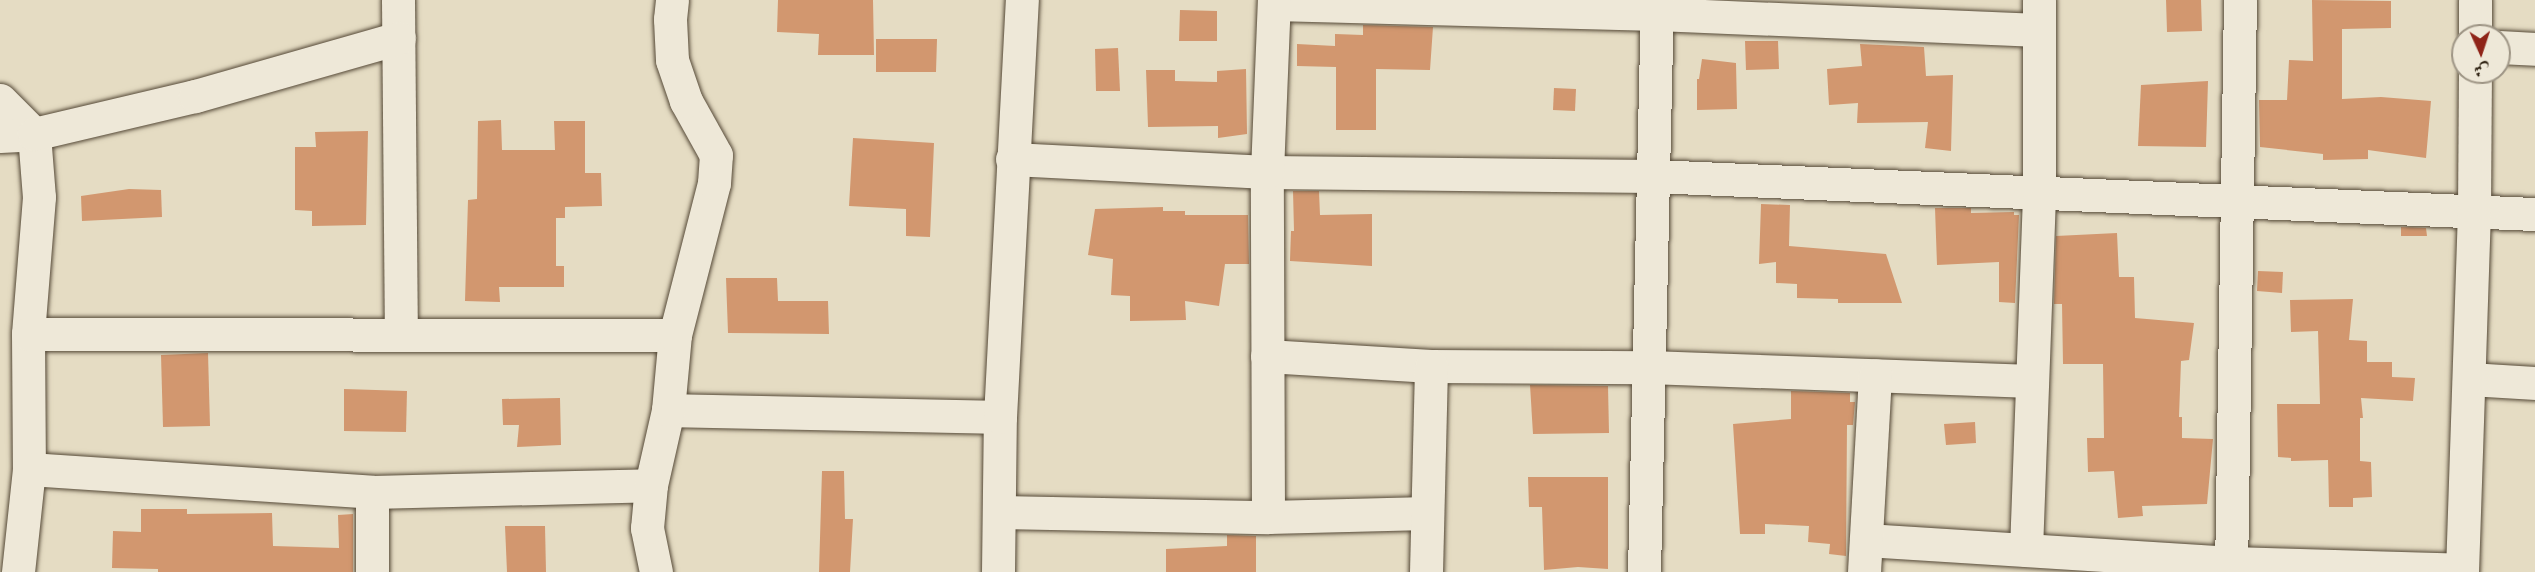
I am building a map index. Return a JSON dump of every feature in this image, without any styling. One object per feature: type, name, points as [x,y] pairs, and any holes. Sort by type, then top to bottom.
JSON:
[{"type":"street","points":[[398,0],[401,334]]},
{"type":"street","points":[[656,572],[647,528],[651,485],[668,410],[675,335],[714,183],[716,155],[686,101],[672,60],[670,19],[672,0]]},
{"type":"street","points":[[998,572],[1000,417],[1022,0]]},
{"type":"street","points":[[2231,568],[2240,0]]},
{"type":"street","points":[[2475,0],[2475,24]]},
{"type":"street","points":[[1268,517],[1267,172],[1274,2],[2039,15],[2038,193],[2026,550]]},
{"type":"street","points":[[1644,572],[1657,7]]},
{"type":"street","points":[[0,136],[34,134],[195,96],[399,38]]},
{"type":"street","points":[[2511,47],[2535,48]]},
{"type":"street","points":[[1875,375],[1865,556],[2026,550],[2231,568],[2462,571],[2475,211],[2475,84]]},
{"type":"street","points":[[0,100],[34,134],[39,197],[27,334],[29,469],[18,572]]},
{"type":"street","points":[[1012,159],[1267,172],[1653,176],[2535,214]]},
{"type":"street","points":[[27,334],[675,335]]},
{"type":"street","points":[[1267,356],[1431,366],[1649,367],[2032,381]]},
{"type":"street","points":[[1426,572],[1431,366]]},
{"type":"street","points":[[2469,379],[2535,383]]},
{"type":"street","points":[[668,410],[1000,417]]},
{"type":"street","points":[[29,469],[372,492],[651,485]]},
{"type":"street","points":[[372,492],[372,572]]},
{"type":"street","points":[[999,512],[1268,517],[1427,513]]},
{"type":"building","points":[[778,0],[873,0],[874,55],[818,55],[819,34],[777,32]]},
{"type":"building","points":[[2166,0],[2201,0],[2202,31],[2167,32]]},
{"type":"building","points":[[2312,0],[2391,1],[2391,28],[2342,29],[2342,99],[2381,97],[2431,101],[2426,158],[2368,150],[2368,159],[2323,160],[2323,154],[2260,147],[2259,100],[2287,100],[2289,60],[2313,61]]},
{"type":"building","points":[[1180,10],[1217,11],[1217,41],[1179,41]]},
{"type":"building","points":[[1363,25],[1433,27],[1430,70],[1376,69],[1376,130],[1336,130],[1336,67],[1297,66],[1297,44],[1335,46],[1335,34],[1363,35]]},
{"type":"building","points":[[876,39],[937,39],[936,72],[876,72]]},
{"type":"building","points":[[1745,41],[1778,41],[1779,69],[1746,70]]},
{"type":"building","points":[[1860,44],[1924,47],[1926,76],[1953,75],[1951,151],[1925,148],[1928,122],[1857,123],[1858,103],[1829,105],[1827,69],[1862,66]]},
{"type":"building","points":[[1118,48],[1120,91],[1096,91],[1095,49]]},
{"type":"building","points":[[1702,59],[1736,63],[1737,109],[1697,110],[1697,79],[1699,79]]},
{"type":"building","points":[[1246,69],[1247,134],[1218,138],[1218,126],[1148,127],[1146,70],[1175,70],[1175,81],[1217,82],[1217,71]]},
{"type":"building","points":[[2208,81],[2206,147],[2138,146],[2141,85]]},
{"type":"building","points":[[1554,88],[1576,89],[1575,111],[1553,110]]},
{"type":"building","points":[[501,120],[502,150],[555,150],[554,121],[585,121],[585,173],[601,173],[602,206],[565,207],[565,218],[556,218],[556,266],[564,266],[564,287],[499,287],[500,302],[465,301],[468,200],[477,199],[478,121]]},
{"type":"building","points":[[368,131],[366,225],[312,226],[312,211],[295,210],[295,147],[316,147],[315,132]]},
{"type":"building","points":[[853,138],[934,143],[930,237],[906,236],[906,209],[849,206]]},
{"type":"building","points":[[129,189],[161,190],[162,217],[82,221],[81,196]]},
{"type":"building","points":[[1293,191],[1319,191],[1320,215],[1372,214],[1372,266],[1290,261],[1291,231],[1294,231]]},
{"type":"building","points":[[1761,204],[1790,205],[1789,246],[1886,254],[1902,303],[1838,303],[1838,299],[1797,298],[1797,284],[1776,283],[1776,262],[1759,264]]},
{"type":"building","points":[[1163,207],[1163,211],[1185,211],[1185,215],[1248,215],[1249,264],[1225,264],[1219,306],[1185,301],[1186,320],[1130,321],[1130,296],[1111,295],[1113,259],[1088,255],[1095,209]]},
{"type":"building","points":[[1935,208],[1971,208],[1971,213],[2014,212],[2014,215],[2019,215],[2015,303],[1999,302],[1999,262],[1937,265]]},
{"type":"building","points":[[2401,227],[2426,228],[2427,236],[2401,236]]},
{"type":"building","points":[[2117,233],[2119,277],[2134,277],[2135,318],[2194,323],[2189,360],[2181,361],[2179,417],[2182,417],[2182,438],[2213,439],[2207,504],[2142,506],[2143,516],[2118,518],[2114,471],[2088,472],[2087,438],[2104,438],[2103,364],[2063,364],[2062,304],[2054,304],[2056,236]]},
{"type":"building","points":[[2258,271],[2283,272],[2282,293],[2257,291]]},
{"type":"building","points":[[726,278],[777,278],[778,301],[828,301],[829,334],[728,333]]},
{"type":"building","points":[[2353,299],[2349,340],[2367,341],[2367,362],[2392,362],[2392,377],[2415,378],[2413,401],[2361,398],[2363,418],[2360,418],[2360,461],[2371,462],[2372,497],[2353,498],[2353,507],[2329,507],[2328,460],[2291,461],[2291,458],[2278,457],[2277,404],[2320,404],[2318,331],[2291,332],[2290,300]]},
{"type":"building","points":[[208,353],[210,426],[163,427],[161,355]]},
{"type":"building","points":[[1530,385],[1608,386],[1609,433],[1533,434]]},
{"type":"building","points":[[344,389],[407,391],[406,432],[344,431]]},
{"type":"building","points":[[1791,391],[1850,393],[1850,402],[1855,402],[1853,425],[1847,425],[1846,556],[1829,554],[1830,544],[1808,542],[1809,526],[1765,524],[1765,534],[1740,534],[1733,424],[1791,419]]},
{"type":"building","points":[[560,398],[561,445],[517,447],[519,425],[503,425],[502,399]]},
{"type":"building","points":[[1975,422],[1976,443],[1946,445],[1944,424]]},
{"type":"building","points":[[822,471],[844,471],[845,519],[853,519],[850,572],[819,572]]},
{"type":"building","points":[[1528,477],[1608,477],[1608,569],[1578,567],[1544,570],[1542,507],[1529,507]]},
{"type":"building","points":[[141,509],[187,509],[187,514],[272,513],[273,546],[339,548],[338,515],[353,514],[353,572],[158,572],[158,569],[112,568],[113,531],[141,532]]},
{"type":"building","points":[[505,526],[545,526],[546,572],[507,572]]},
{"type":"building","points":[[1227,535],[1256,536],[1256,572],[1166,572],[1166,549],[1227,546]]}]
